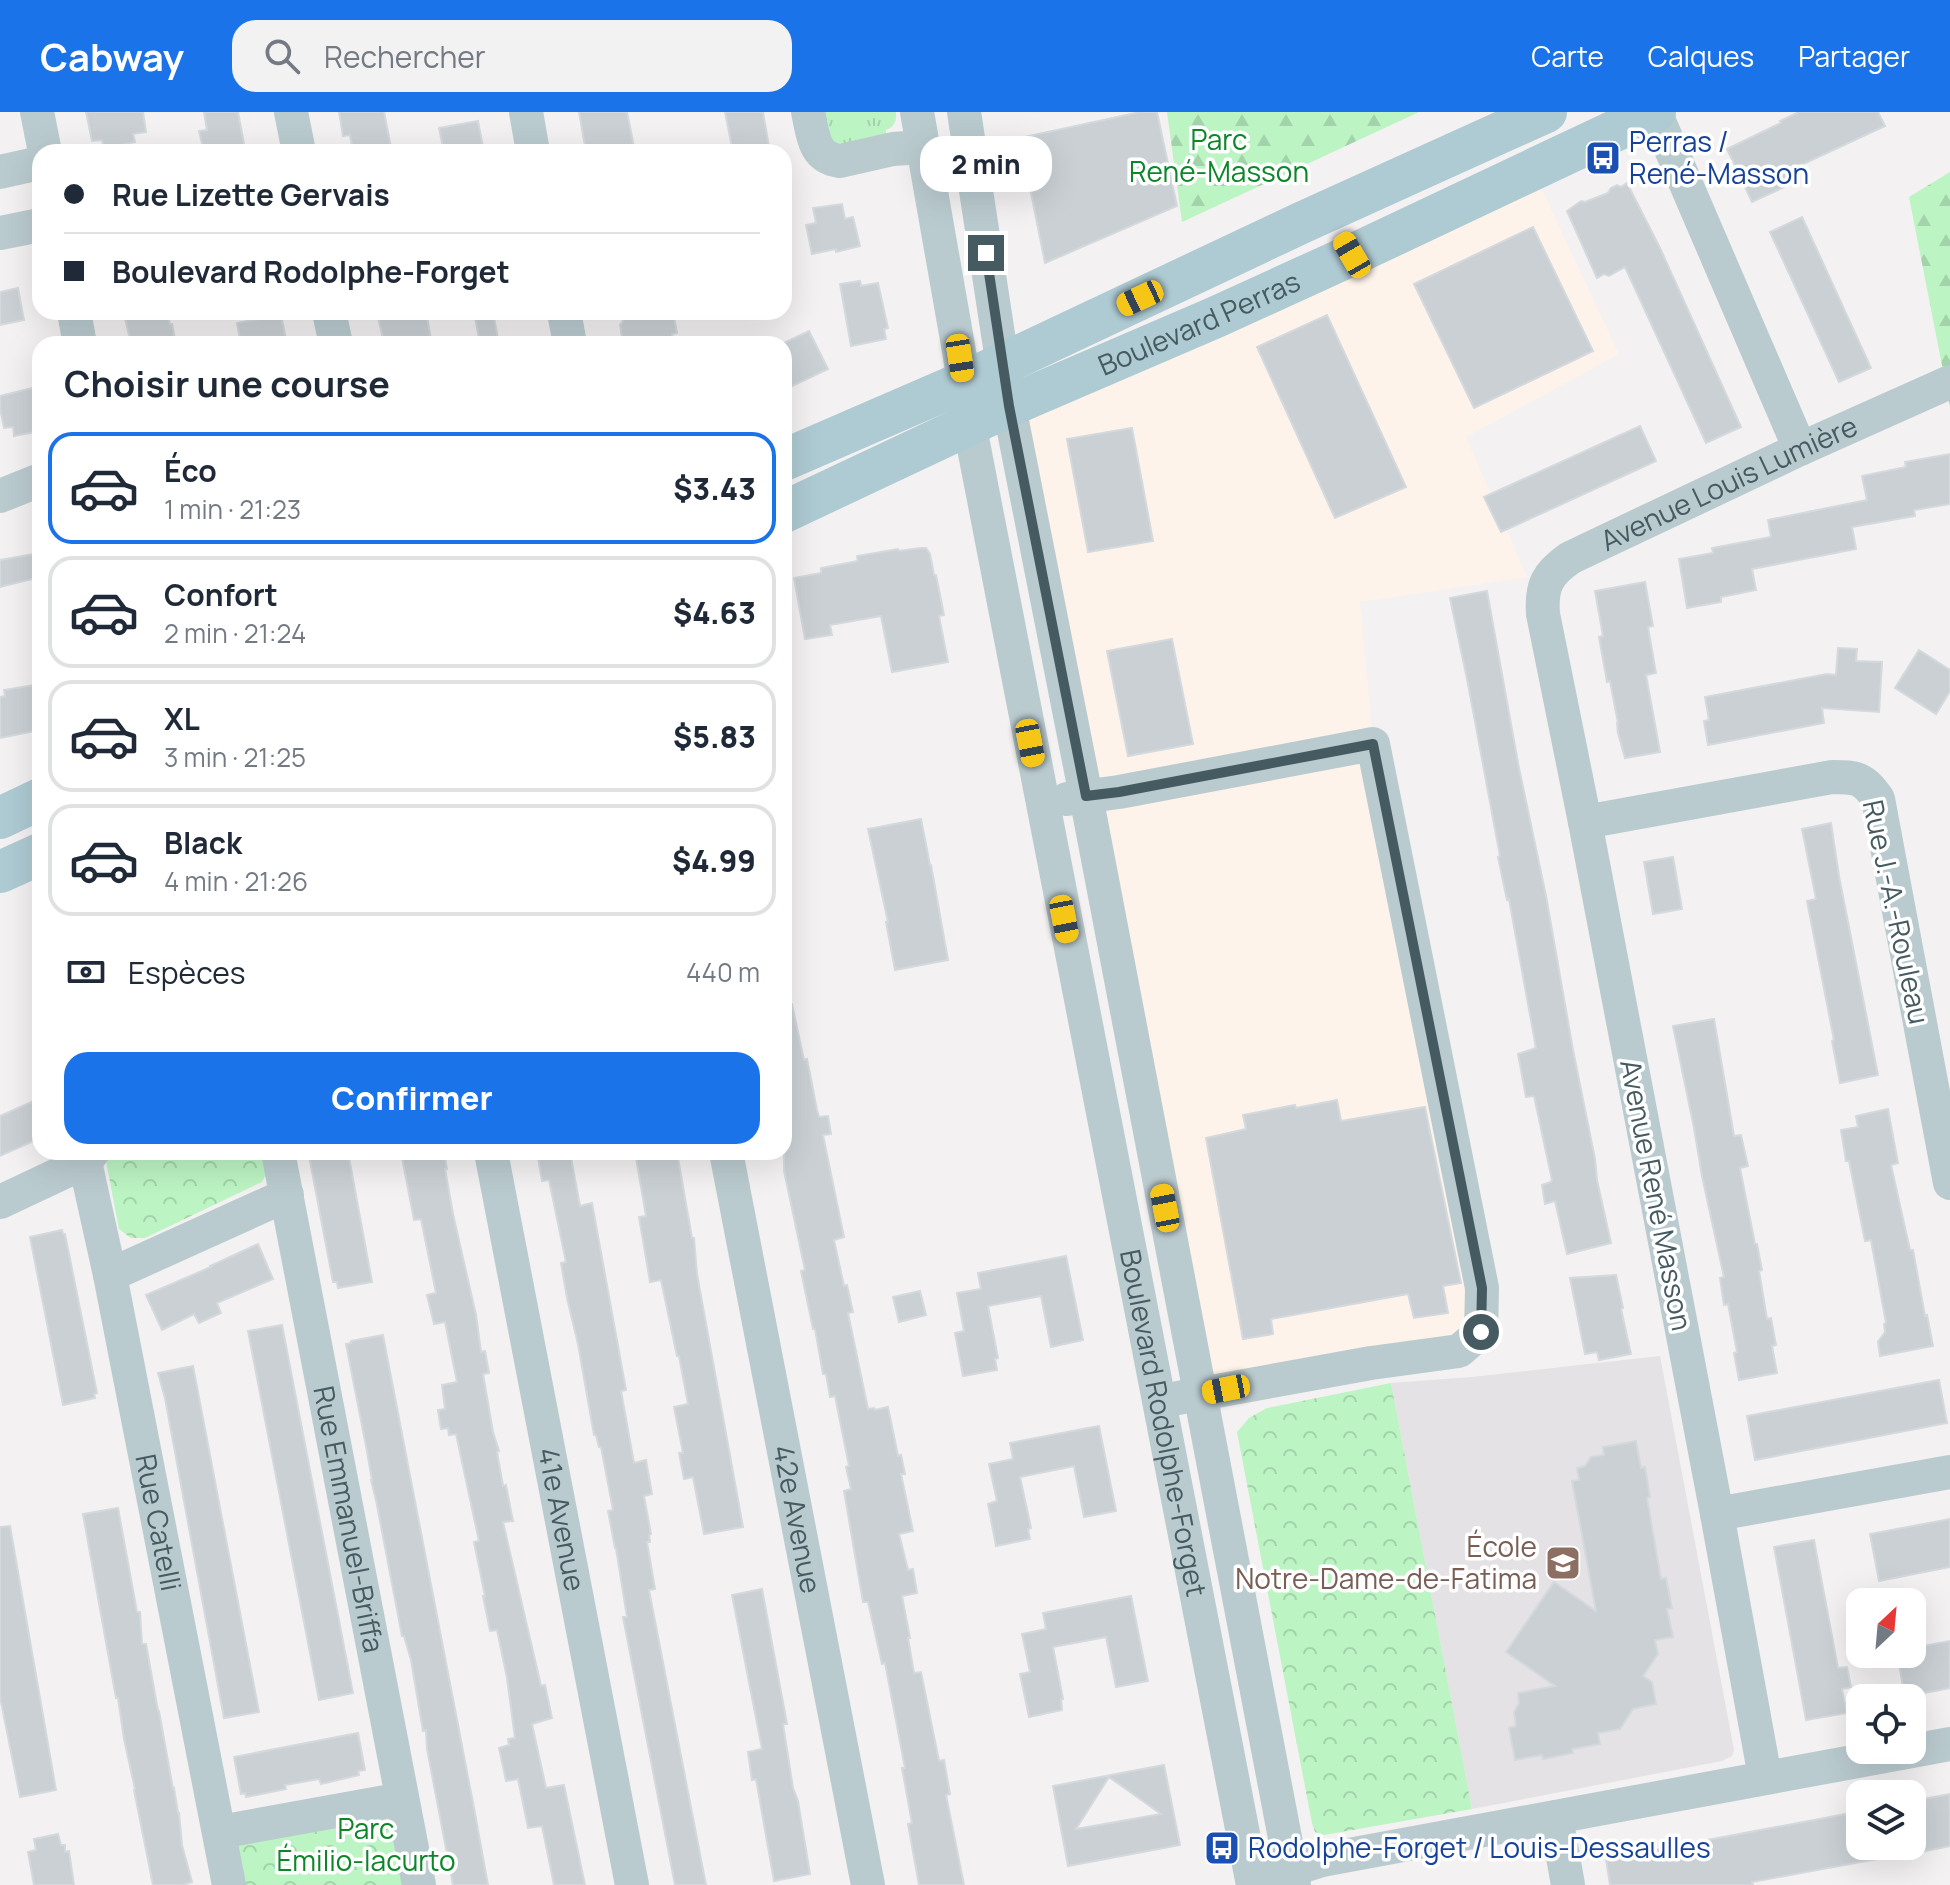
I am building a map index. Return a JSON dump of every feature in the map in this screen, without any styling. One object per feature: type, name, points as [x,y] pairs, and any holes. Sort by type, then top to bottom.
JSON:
[{"type":"main road","name":"Boulevard Perras","points":[[792,457],[964,382],[1546,112]]},
{"type":"main road","name":"Boulevard Perras","points":[[792,508],[1009,406],[1352,255],[1655,112]]},
{"type":"main road","points":[[1328,212],[1352,255]]},
{"type":"main road","points":[[0,818],[32,803]]},
{"type":"main road","points":[[0,872],[32,858]]},
{"type":"street","points":[[37,112],[43,144]]},
{"type":"street","points":[[291,112],[297,144]]},
{"type":"street","points":[[526,112],[532,144]]},
{"type":"street","points":[[808,112],[818,151],[832,161],[893,149],[922,147]]},
{"type":"street","name":"Boulevard Rodolphe-Forget","points":[[917,112],[970,425],[1249,1884]]},
{"type":"street","name":"Boulevard Rodolphe-Forget","points":[[964,112],[1009,406],[1293,1877]]},
{"type":"street","points":[[1655,112],[1800,449]]},
{"type":"street","points":[[0,172],[32,165]]},
{"type":"street","points":[[0,233],[32,227]]},
{"type":"street","name":"Avenue Louis Lumière","points":[[1543,614],[1542,598],[1546,581],[1555,569],[1570,558],[1950,382]]},
{"type":"street","points":[[0,496],[32,483]]},
{"type":"street","name":"Avenue René Masson","points":[[1543,614],[1765,1777]]},
{"type":"street","points":[[1042,803],[1119,792],[1373,744],[1482,1288],[1481,1332],[1459,1351],[1371,1363],[1158,1402]]},
{"type":"street","name":"Rue J.-A.-Rouleau","points":[[1585,822],[1832,777],[1850,777],[1866,783],[1878,799],[1950,1183]]},
{"type":"street","points":[[0,1202],[83,1160]]},
{"type":"street","name":"Rue Catelli","points":[[90,1160],[229,1885]]},
{"type":"street","name":"Rue Emmanuel-Briffa","points":[[280,1160],[419,1885]]},
{"type":"street","name":"41e Avenue","points":[[493,1160],[632,1885]]},
{"type":"street","name":"42e Avenue","points":[[728,1160],[868,1885]]},
{"type":"street","points":[[110,1275],[287,1195]]},
{"type":"street","points":[[1717,1514],[1950,1472]]},
{"type":"street","points":[[1249,1884],[1293,1877],[1322,1860],[1950,1744]]},
{"type":"street","points":[[220,1832],[402,1799]]},
{"type":"street","points":[[1556,1817],[1568,1885]]},
{"type":"shaded area","points":[[1533,171],[1619,354],[1466,437],[1527,577],[1360,602],[1373,745],[1481,1332],[1200,1394],[1009,406]]},
{"type":"shaded area","name":"École Notre-Dame-de-Fatima","points":[[1660,1356],[1734,1750],[1732,1756],[1722,1761],[1472,1809],[1391,1383]]},
{"type":"green space","points":[[823,112],[896,112],[896,115],[886,135],[840,144],[832,143]]},
{"type":"green space","name":"Parc René-Masson","points":[[1167,112],[1419,112],[1182,222]]},
{"type":"green space","points":[[1950,172],[1950,406],[1909,197]]},
{"type":"green space","points":[[265,1160],[267,1172],[262,1182],[145,1238],[131,1238],[119,1229],[106,1161]]},
{"type":"green space","points":[[1391,1383],[1472,1809],[1324,1835],[1315,1832],[1312,1823],[1237,1432],[1249,1418],[1267,1408]]},
{"type":"green space","name":"Parc Émilio-Iacurto","points":[[402,1799],[419,1885],[229,1885],[220,1832]]},
{"type":"building","points":[[86,112],[143,112],[146,132],[133,134],[135,142],[103,144],[102,140],[92,141]]},
{"type":"building","points":[[204,112],[238,112],[244,144],[202,144],[199,131],[207,130]]},
{"type":"building","points":[[339,112],[384,112],[390,144],[352,144],[350,135],[343,136]]},
{"type":"building","points":[[579,112],[627,112],[633,144],[585,144]]},
{"type":"building","points":[[725,112],[763,112],[769,144],[731,144]]},
{"type":"building","points":[[1140,112],[1157,112],[1177,206],[1045,263],[1020,138]]},
{"type":"building","points":[[1799,112],[1878,112],[1885,126],[1788,171],[1793,183],[1752,202],[1727,149]]},
{"type":"building","points":[[478,121],[482,144],[442,144],[439,128]]},
{"type":"building","points":[[1627,183],[1741,427],[1706,443],[1625,267],[1609,276],[1604,274],[1597,278],[1567,211],[1581,201]]},
{"type":"building","points":[[842,204],[845,219],[853,217],[860,246],[812,254],[806,225],[816,223],[813,208]]},
{"type":"building","points":[[1802,217],[1871,368],[1839,382],[1770,232]]},
{"type":"building","points":[[1533,227],[1593,351],[1474,408],[1414,284]]},
{"type":"building","points":[[860,281],[861,286],[878,283],[888,328],[884,329],[886,339],[851,346],[840,284]]},
{"type":"building","points":[[18,288],[24,320],[0,325],[0,292]]},
{"type":"building","points":[[1327,315],[1406,487],[1335,518],[1257,347]]},
{"type":"building","points":[[125,320],[169,320],[174,336],[129,336]]},
{"type":"building","points":[[282,320],[285,336],[239,336],[237,323]]},
{"type":"building","points":[[379,320],[428,320],[430,336],[382,336]]},
{"type":"building","points":[[476,320],[494,320],[498,336],[478,336]]},
{"type":"building","points":[[623,320],[675,320],[677,333],[672,336],[622,336],[620,325]]},
{"type":"building","points":[[809,331],[828,369],[792,386],[792,339]]},
{"type":"building","points":[[32,388],[32,433],[14,436],[13,427],[4,428],[0,396]]},
{"type":"building","points":[[1640,426],[1656,461],[1501,532],[1484,497]]},
{"type":"building","points":[[1132,428],[1153,541],[1088,552],[1067,439]]},
{"type":"building","points":[[1950,454],[1950,504],[1914,510],[1915,516],[1852,527],[1856,549],[1752,569],[1756,590],[1721,597],[1721,602],[1687,608],[1679,559],[1713,553],[1712,548],[1771,537],[1768,520],[1867,500],[1862,476],[1906,467],[1905,462]]},
{"type":"building","points":[[926,548],[936,575],[944,615],[939,616],[948,662],[892,672],[881,616],[830,625],[832,635],[805,639],[794,578],[821,573],[821,568],[858,561],[857,556]]},
{"type":"building","points":[[32,554],[32,579],[0,587],[0,560]]},
{"type":"building","points":[[1645,582],[1653,626],[1648,627],[1656,673],[1646,675],[1660,752],[1625,758],[1610,681],[1607,682],[1595,591]]},
{"type":"building","points":[[1487,591],[1611,1243],[1567,1254],[1555,1201],[1545,1204],[1542,1185],[1552,1180],[1534,1096],[1526,1097],[1518,1054],[1536,1048],[1450,598]]},
{"type":"building","points":[[1172,639],[1193,744],[1128,756],[1107,651]]},
{"type":"building","points":[[1838,648],[1857,649],[1856,661],[1882,662],[1879,712],[1822,708],[1824,723],[1708,745],[1704,721],[1709,720],[1705,697],[1827,674],[1836,675]]},
{"type":"building","points":[[1919,650],[1950,670],[1950,691],[1936,714],[1895,688]]},
{"type":"building","points":[[32,685],[32,732],[0,738],[0,697],[5,696],[4,690]]},
{"type":"building","points":[[921,819],[948,960],[895,970],[868,829]]},
{"type":"building","points":[[1831,823],[1878,1075],[1840,1083],[1807,901],[1816,899],[1802,829]]},
{"type":"building","points":[[1673,857],[1682,909],[1653,914],[1644,862]]},
{"type":"building","points":[[792,1004],[819,1117],[828,1116],[831,1134],[823,1135],[844,1237],[834,1240],[853,1312],[848,1313],[868,1409],[888,1407],[905,1474],[901,1474],[913,1531],[899,1534],[908,1570],[913,1569],[917,1593],[902,1596],[908,1638],[914,1673],[921,1672],[939,1761],[944,1760],[950,1794],[946,1795],[964,1885],[919,1885],[908,1824],[912,1823],[902,1768],[905,1768],[885,1663],[882,1664],[868,1602],[863,1602],[844,1491],[851,1489],[846,1467],[849,1466],[835,1396],[830,1397],[813,1329],[801,1271],[805,1270],[784,1160],[792,1160]]},
{"type":"building","points":[[1714,1019],[1734,1136],[1741,1135],[1748,1166],[1740,1168],[1762,1270],[1759,1271],[1767,1319],[1771,1318],[1776,1345],[1772,1346],[1777,1373],[1739,1380],[1734,1353],[1737,1352],[1720,1278],[1724,1277],[1673,1026]]},
{"type":"building","points":[[1337,1100],[1341,1121],[1425,1107],[1461,1283],[1443,1286],[1448,1313],[1414,1318],[1408,1294],[1271,1319],[1273,1334],[1243,1339],[1206,1138],[1246,1129],[1243,1115]]},
{"type":"building","points":[[32,1102],[32,1142],[0,1156],[0,1116]]},
{"type":"building","points":[[1888,1109],[1898,1163],[1891,1165],[1933,1346],[1880,1356],[1878,1342],[1885,1332],[1886,1323],[1871,1240],[1865,1241],[1841,1130],[1858,1127],[1856,1116]]},
{"type":"building","points":[[310,1160],[349,1160],[372,1282],[338,1288],[337,1282],[333,1282]]},
{"type":"building","points":[[403,1160],[445,1160],[481,1352],[485,1351],[489,1373],[483,1374],[503,1486],[506,1485],[513,1521],[503,1522],[541,1686],[545,1685],[552,1718],[532,1724],[546,1788],[564,1785],[585,1885],[554,1885],[542,1826],[528,1828],[518,1779],[506,1781],[499,1748],[509,1745],[508,1739],[515,1738],[507,1678],[497,1630],[490,1631],[474,1542],[479,1541],[456,1434],[449,1435],[448,1428],[441,1429],[438,1410],[445,1409],[442,1385],[457,1382],[445,1322],[434,1324],[427,1295],[436,1293],[421,1219],[414,1220]]},
{"type":"building","points":[[538,1160],[571,1160],[580,1206],[592,1203],[626,1390],[621,1391],[634,1463],[646,1460],[652,1494],[644,1496],[651,1534],[650,1542],[647,1542],[655,1589],[649,1590],[706,1885],[675,1885],[623,1617],[627,1617],[608,1511],[613,1510],[601,1447],[594,1435],[567,1298],[561,1263],[566,1262],[549,1180],[542,1181]]},
{"type":"building","points":[[636,1160],[678,1160],[743,1527],[704,1534],[693,1477],[684,1479],[679,1453],[683,1453],[674,1407],[688,1404],[661,1280],[650,1282],[639,1217],[646,1216]]},
{"type":"building","points":[[62,1230],[97,1393],[94,1394],[95,1398],[63,1405],[30,1237]]},
{"type":"building","points":[[258,1244],[273,1279],[217,1303],[221,1313],[199,1323],[194,1314],[162,1330],[146,1295]]},
{"type":"building","points":[[1066,1256],[1083,1340],[1051,1347],[1041,1296],[988,1306],[998,1358],[995,1359],[997,1370],[963,1376],[955,1333],[964,1331],[957,1293],[981,1289],[978,1273]]},
{"type":"building","points":[[1616,1275],[1631,1354],[1599,1360],[1597,1352],[1585,1354],[1570,1278]]},
{"type":"building","points":[[920,1291],[926,1315],[899,1322],[893,1297]]},
{"type":"building","points":[[282,1325],[353,1693],[319,1700],[248,1331]]},
{"type":"building","points":[[383,1335],[488,1885],[453,1885],[426,1730],[423,1731],[411,1660],[402,1636],[371,1480],[346,1344]]},
{"type":"building","points":[[193,1366],[259,1712],[224,1718],[158,1373]]},
{"type":"building","points":[[1939,1380],[1947,1423],[1755,1460],[1747,1416]]},
{"type":"building","points":[[1099,1426],[1116,1511],[1084,1517],[1074,1466],[1020,1477],[1031,1528],[1028,1529],[1030,1539],[996,1546],[988,1504],[997,1501],[989,1464],[1013,1459],[1010,1443]]},
{"type":"building","points":[[1636,1441],[1641,1468],[1645,1467],[1650,1497],[1647,1498],[1661,1579],[1666,1578],[1672,1608],[1667,1609],[1673,1637],[1655,1640],[1658,1654],[1643,1676],[1652,1682],[1656,1704],[1633,1709],[1620,1729],[1598,1733],[1600,1744],[1543,1759],[1542,1755],[1515,1760],[1509,1728],[1516,1726],[1514,1712],[1519,1703],[1518,1693],[1555,1686],[1506,1652],[1554,1582],[1596,1611],[1572,1481],[1579,1480],[1577,1468],[1585,1466],[1591,1457],[1604,1455],[1603,1447]]},
{"type":"building","points":[[118,1508],[137,1612],[140,1612],[142,1644],[146,1644],[179,1813],[182,1845],[192,1882],[183,1885],[153,1885],[83,1514]]},
{"type":"building","points":[[1950,1519],[1950,1567],[1879,1581],[1870,1534]]},
{"type":"building","points":[[10,1526],[56,1790],[20,1797],[0,1697],[0,1527]]},
{"type":"building","points":[[1814,1540],[1838,1668],[1847,1668],[1850,1684],[1842,1689],[1846,1713],[1806,1720],[1774,1547]]},
{"type":"building","points":[[762,1589],[787,1724],[783,1724],[793,1788],[810,1874],[774,1881],[756,1779],[752,1780],[748,1752],[762,1749],[732,1595]]},
{"type":"building","points":[[1131,1596],[1148,1681],[1116,1687],[1106,1637],[1053,1647],[1063,1699],[1062,1710],[1029,1717],[1020,1674],[1030,1672],[1022,1634],[1046,1629],[1043,1613]]},
{"type":"building","points":[[1950,1641],[1950,1688],[1926,1693],[1926,1684],[1903,1684],[1900,1668],[1926,1668],[1926,1645]]},
{"type":"building","points":[[358,1733],[365,1770],[358,1771],[359,1775],[321,1784],[319,1779],[285,1785],[286,1789],[246,1797],[245,1793],[241,1794],[234,1757]]},
{"type":"building","points":[[1164,1765],[1180,1845],[1068,1866],[1053,1786]],"holes":[[[1109,1777],[1161,1814],[1076,1829]]]},
{"type":"building","points":[[1950,1794],[1950,1846],[1926,1851],[1926,1798]]},
{"type":"building","points":[[1846,1814],[1846,1860],[1872,1860],[1752,1882],[1753,1885],[1610,1885],[1606,1859]]},
{"type":"building","points":[[58,1834],[61,1845],[65,1845],[65,1852],[69,1851],[74,1885],[34,1885],[28,1852],[36,1850],[34,1839]]},
{"type":"place","name":"Perras / René-Masson","points":[[1603,158]]},
{"type":"place","name":"École Notre-Dame-de-Fatima","points":[[1563,1563]]},
{"type":"place","name":"Rodolphe-Forget / Louis-Dessaulles","points":[[1222,1848]]},
{"type":"route","points":[[986,253],[1009,406],[1086,796],[1373,744],[1482,1288],[1481,1332]]}]
